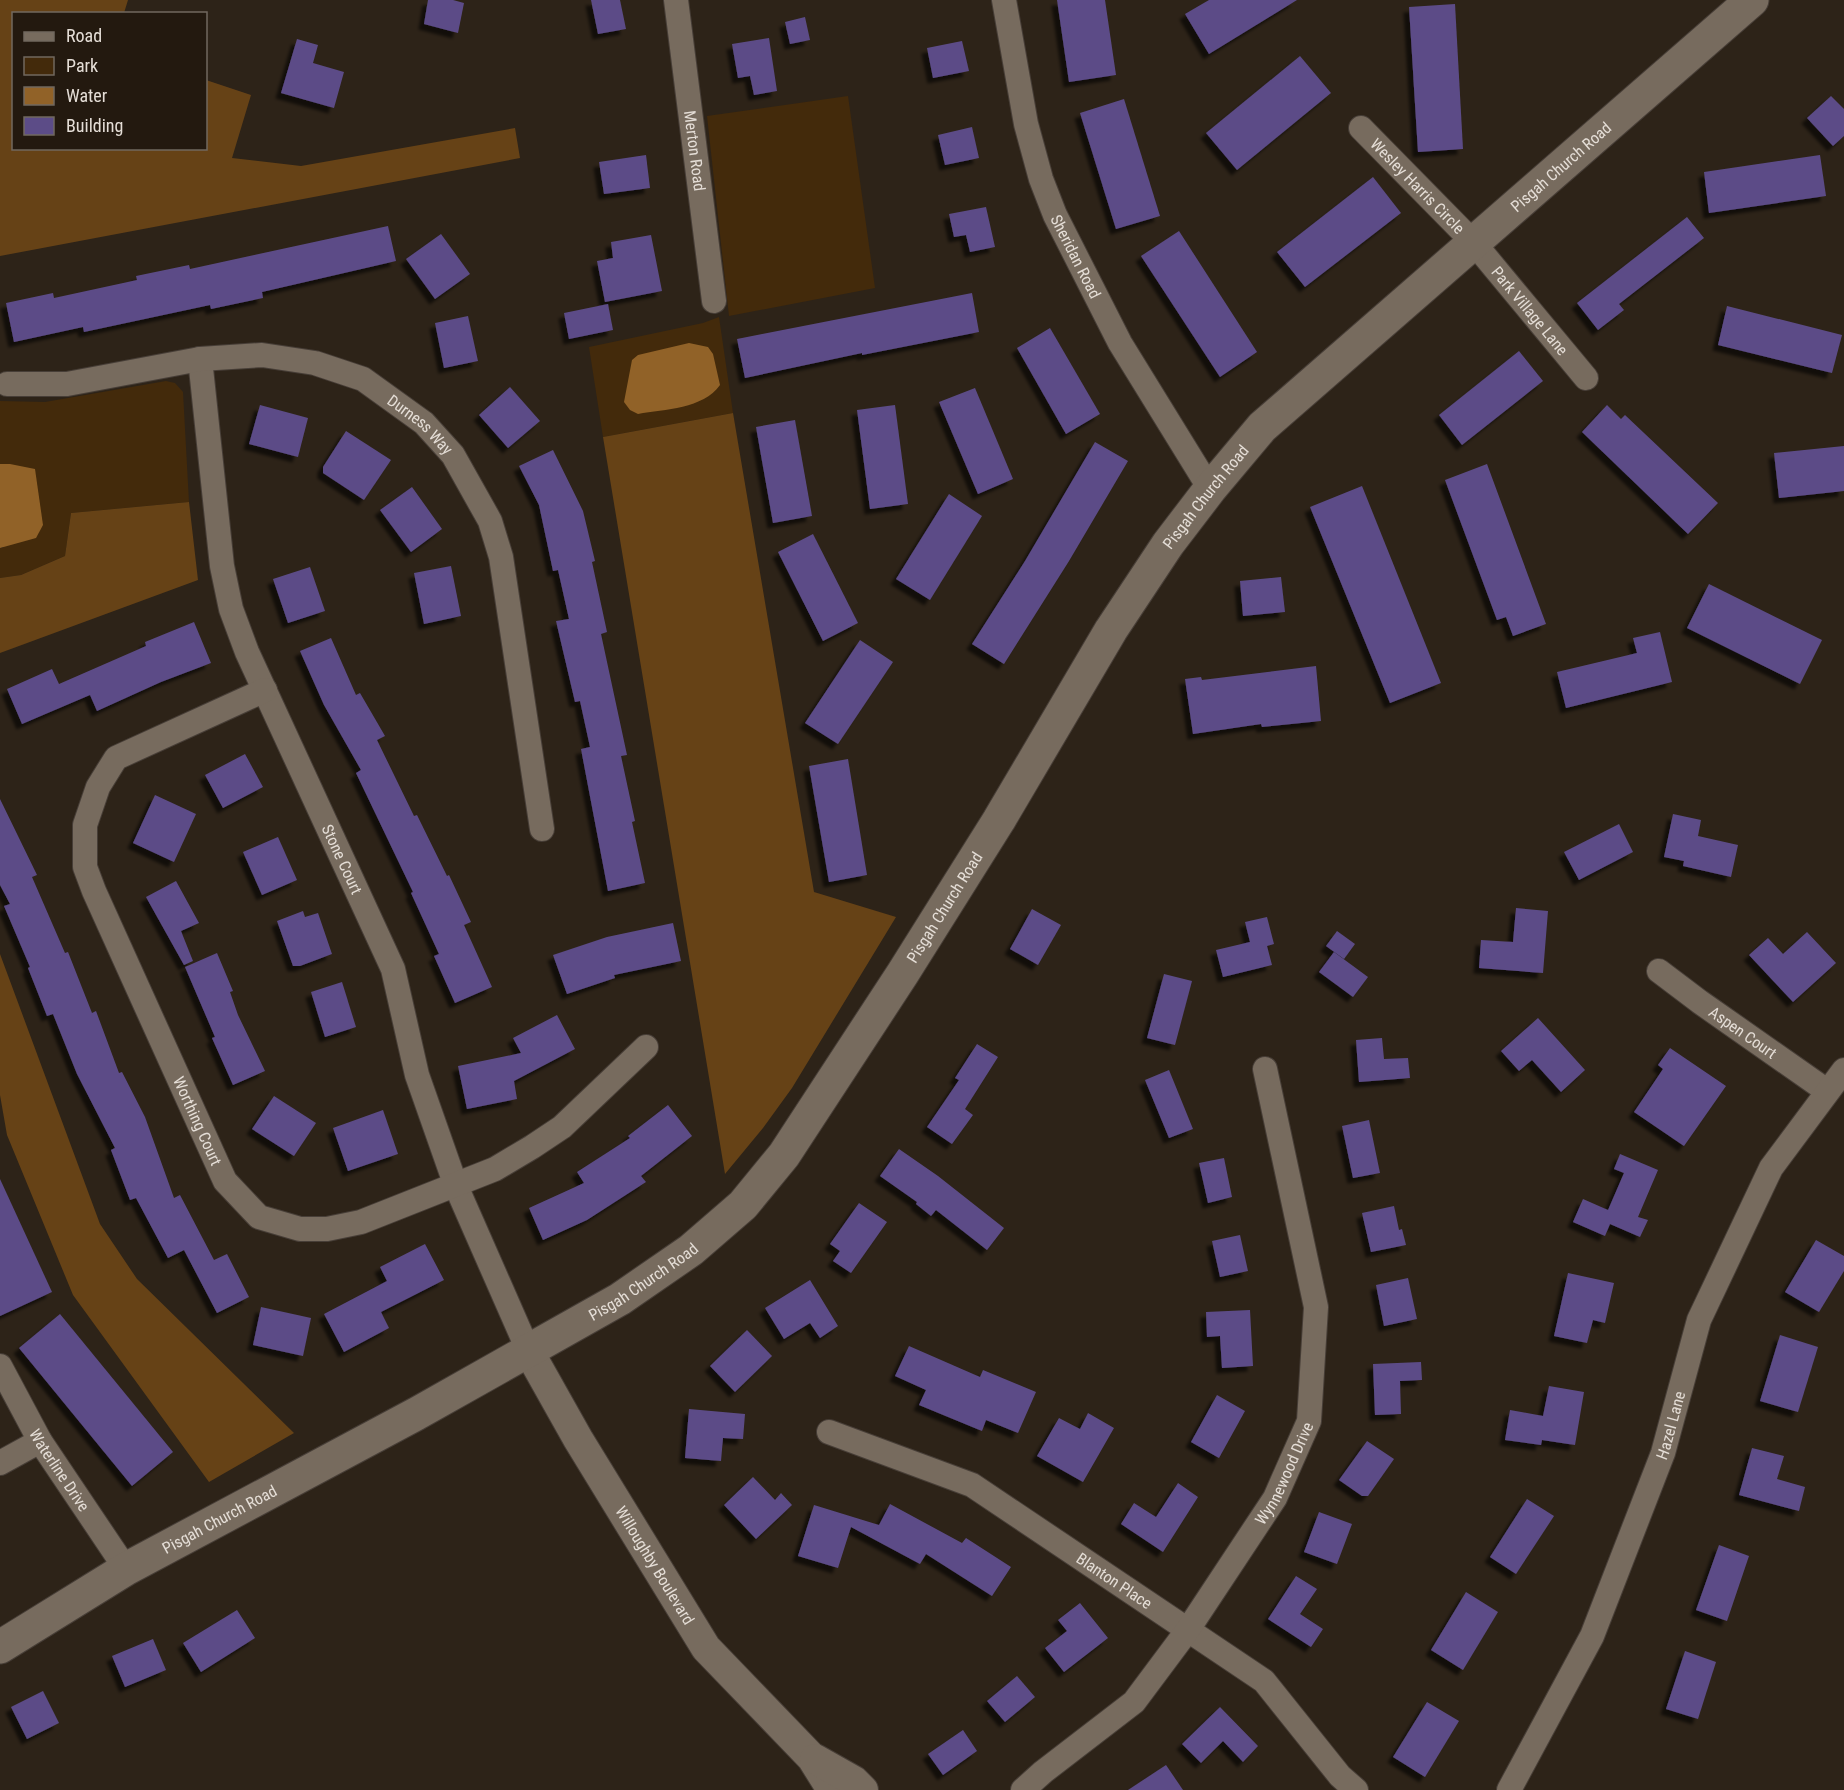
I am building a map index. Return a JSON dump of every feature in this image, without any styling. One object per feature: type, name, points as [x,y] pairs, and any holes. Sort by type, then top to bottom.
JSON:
[{"type":"main road","name":"Pisgah Church Road","points":[[0,1647],[126,1569],[416,1414],[620,1299],[691,1250],[743,1205],[784,1155],[897,982],[999,820],[1111,630],[1168,544],[1210,489],[1262,427],[1752,0]]},
{"type":"street","name":"Merton Road","points":[[676,0],[714,301]]},
{"type":"street","name":"Sheridan Road","points":[[1004,0],[1026,124],[1041,179],[1055,215],[1120,343],[1210,489]]},
{"type":"street","name":"Wesley Harris Circle","points":[[1361,128],[1474,243]]},
{"type":"street","name":"Park Village Lane","points":[[1474,243],[1586,378]]},
{"type":"street","name":"Durness Way","points":[[8,384],[67,384],[200,359],[262,355],[315,363],[363,379],[424,423],[453,455],[490,521],[501,558],[542,829]]},
{"type":"street","name":"Stone Court","points":[[200,359],[222,566],[231,609],[265,690],[393,969],[417,1075],[456,1186],[528,1350]]},
{"type":"street","name":"Worthing Court","points":[[265,690],[116,758],[98,787],[85,825],[85,867],[94,891],[225,1181],[260,1217],[300,1229],[327,1230],[362,1222],[495,1169],[562,1127],[646,1047]]},
{"type":"street","name":"Aspen Court","points":[[1659,971],[1827,1091]]},
{"type":"street","name":"Wynnewood Drive","points":[[1023,1790],[1134,1702],[1187,1631],[1275,1497],[1309,1421],[1316,1307],[1265,1069]]},
{"type":"street","name":"Hazel Lane","points":[[1509,1790],[1592,1636],[1663,1453],[1699,1320],[1771,1168],[1844,1070]]},
{"type":"street","name":"Willoughby Boulevard","points":[[528,1350],[578,1438],[706,1648],[812,1758],[832,1790]]},
{"type":"street","name":"Waterline Drive","points":[[0,1366],[40,1441],[126,1569]]},
{"type":"street","name":"Blanton Place","points":[[829,1432],[972,1485],[1264,1681],[1340,1776],[1356,1790]]},
{"type":"street","points":[[0,1463],[40,1441]]},
{"type":"street","name":"Willoughby Boulevard","points":[[812,1758],[855,1781],[863,1790]]},
{"type":"green space","points":[[848,96],[875,288],[729,316],[707,116]]},
{"type":"green space","points":[[719,317],[733,413],[603,437],[589,347],[703,323]]},
{"type":"green space","points":[[166,381],[175,383],[183,392],[189,502],[71,513],[65,556],[21,575],[0,578],[0,548],[3,548],[10,464],[0,464],[0,401],[45,402]]},
{"type":"shaded area","points":[[0,0],[128,0],[124,12],[12,12],[12,150],[207,150],[207,80],[251,95],[232,158],[301,166],[515,128],[520,158],[0,256]]},
{"type":"shaded area","points":[[733,413],[814,892],[896,917],[792,1088],[725,1174],[603,437]]},
{"type":"shaded area","points":[[189,502],[198,580],[0,653],[0,578],[21,575],[65,556],[71,513]]},
{"type":"shaded area","points":[[0,954],[100,1224],[137,1279],[294,1433],[209,1482],[73,1295],[7,1135],[0,1095]]},
{"type":"water","points":[[689,343],[708,347],[713,354],[720,385],[713,393],[683,407],[638,414],[630,410],[624,402],[632,360],[638,355]]},
{"type":"water","points":[[0,464],[35,469],[43,525],[36,538],[0,548]]},
{"type":"building","points":[[428,0],[453,0],[464,3],[458,33],[424,24]]},
{"type":"building","points":[[591,0],[620,0],[626,29],[598,34]]},
{"type":"building","points":[[1057,0],[1105,0],[1116,75],[1069,82]]},
{"type":"building","points":[[1209,0],[1297,0],[1209,54],[1185,14]]},
{"type":"building","points":[[1455,4],[1463,149],[1418,152],[1409,7]]},
{"type":"building","points":[[805,17],[810,40],[790,44],[785,22]]},
{"type":"building","points":[[769,38],[777,91],[754,95],[750,76],[738,78],[732,44]]},
{"type":"building","points":[[297,39],[318,45],[313,63],[344,72],[334,108],[281,93]]},
{"type":"building","points":[[962,41],[969,71],[933,78],[927,48]]},
{"type":"building","points":[[1300,56],[1331,93],[1237,170],[1206,133]]},
{"type":"building","points":[[1831,96],[1844,109],[1844,136],[1833,146],[1807,118]]},
{"type":"building","points":[[1124,99],[1160,216],[1116,229],[1080,113]]},
{"type":"building","points":[[972,127],[979,158],[945,165],[938,135]]},
{"type":"building","points":[[646,155],[650,188],[604,194],[599,162]]},
{"type":"building","points":[[1820,155],[1826,196],[1709,213],[1704,172]]},
{"type":"building","points":[[1373,177],[1401,213],[1305,287],[1277,252]]},
{"type":"building","points":[[986,207],[995,247],[970,252],[966,235],[954,237],[949,214]]},
{"type":"building","points":[[1687,217],[1704,238],[1619,304],[1624,310],[1598,330],[1577,303]]},
{"type":"building","points":[[388,226],[396,261],[262,292],[263,298],[211,309],[210,305],[84,332],[83,327],[14,342],[6,303],[53,293],[54,298],[137,280],[136,276],[189,265],[190,269]]},
{"type":"building","points":[[1179,231],[1257,352],[1220,377],[1141,256]]},
{"type":"building","points":[[441,234],[470,274],[435,299],[406,259]]},
{"type":"building","points":[[651,235],[662,291],[605,302],[597,261],[613,258],[611,242]]},
{"type":"building","points":[[972,293],[979,332],[862,355],[862,353],[745,378],[737,339]]},
{"type":"building","points":[[608,304],[613,330],[569,339],[564,313]]},
{"type":"building","points":[[1727,306],[1842,335],[1832,373],[1718,345]]},
{"type":"building","points":[[468,316],[478,361],[444,368],[435,323]]},
{"type":"building","points":[[1050,328],[1100,414],[1066,434],[1017,348]]},
{"type":"building","points":[[1519,351],[1543,381],[1462,445],[1439,415]]},
{"type":"building","points":[[510,387],[540,421],[508,448],[479,415]]},
{"type":"building","points":[[975,388],[1013,479],[978,494],[939,402]]},
{"type":"building","points":[[260,405],[308,418],[298,457],[249,444]]},
{"type":"building","points":[[895,405],[908,504],[870,509],[857,410]]},
{"type":"building","points":[[1607,405],[1621,419],[1625,415],[1718,503],[1688,534],[1582,432]]},
{"type":"building","points":[[795,420],[812,516],[773,523],[756,427]]},
{"type":"building","points":[[346,431],[391,460],[364,500],[323,473],[323,467]]},
{"type":"building","points":[[1095,442],[1128,461],[1004,664],[972,644],[1025,561]]},
{"type":"building","points":[[1844,446],[1844,491],[1779,498],[1774,453]]},
{"type":"building","points":[[553,450],[583,511],[595,561],[592,562],[607,632],[601,634],[627,755],[621,756],[645,883],[608,891],[581,749],[590,747],[580,701],[575,702],[556,621],[569,619],[558,570],[553,571],[539,505],[519,466]]},
{"type":"building","points":[[1487,464],[1546,624],[1513,636],[1506,617],[1497,620],[1445,480]]},
{"type":"building","points":[[1362,486],[1441,683],[1390,703],[1310,507]]},
{"type":"building","points":[[412,487],[442,529],[411,552],[380,510]]},
{"type":"building","points":[[949,494],[982,516],[930,600],[896,579]]},
{"type":"building","points":[[813,534],[858,623],[823,641],[778,552]]},
{"type":"building","points":[[451,566],[461,616],[424,624],[414,573]]},
{"type":"building","points":[[310,567],[325,611],[288,623],[273,579]]},
{"type":"building","points":[[1281,577],[1285,612],[1243,616],[1240,581]]},
{"type":"building","points":[[1709,584],[1822,640],[1800,684],[1687,628]]},
{"type":"building","points":[[194,622],[211,663],[161,682],[97,711],[90,695],[22,724],[7,689],[52,669],[59,684],[146,646],[145,642]]},
{"type":"building","points":[[1660,632],[1672,682],[1566,708],[1557,672],[1637,653],[1633,638]]},
{"type":"building","points":[[331,638],[356,695],[360,693],[385,736],[377,740],[414,816],[417,815],[447,876],[449,875],[471,922],[464,925],[492,987],[455,1003],[434,956],[439,954],[411,893],[413,892],[356,773],[361,770],[324,705],[300,651]]},
{"type":"building","points":[[860,640],[893,662],[838,744],[805,723]]},
{"type":"building","points":[[1316,666],[1321,721],[1262,727],[1261,724],[1193,734],[1185,679],[1201,677],[1202,680]]},
{"type":"building","points":[[245,754],[263,787],[223,808],[205,775]]},
{"type":"building","points":[[848,759],[867,875],[829,882],[809,766]]},
{"type":"building","points":[[155,795],[196,814],[174,862],[133,843]]},
{"type":"building","points":[[0,799],[37,875],[32,877],[65,953],[68,952],[92,1013],[96,1011],[119,1073],[122,1072],[145,1117],[174,1198],[180,1195],[214,1260],[227,1254],[249,1297],[217,1313],[184,1250],[168,1258],[136,1198],[130,1200],[111,1150],[115,1148],[77,1074],[53,1014],[47,1016],[28,968],[30,967],[4,906],[10,904],[0,885]]},
{"type":"building","points":[[1673,814],[1701,820],[1698,836],[1738,845],[1731,877],[1683,866],[1684,861],[1664,857]]},
{"type":"building","points":[[1619,824],[1633,852],[1579,880],[1564,852]]},
{"type":"building","points":[[278,837],[297,880],[262,895],[243,852]]},
{"type":"building","points":[[176,881],[199,923],[181,931],[193,961],[184,965],[146,897]]},
{"type":"building","points":[[1516,908],[1548,911],[1543,973],[1479,968],[1481,940],[1513,942]]},
{"type":"building","points":[[1032,909],[1061,925],[1038,965],[1010,949]]},
{"type":"building","points":[[303,911],[305,917],[318,913],[332,954],[300,966],[293,966],[277,921]]},
{"type":"building","points":[[1267,917],[1274,944],[1267,946],[1272,965],[1223,977],[1216,950],[1250,942],[1245,922]]},
{"type":"building","points":[[673,923],[681,961],[614,975],[615,978],[567,994],[553,955],[607,937]]},
{"type":"building","points":[[1337,931],[1355,944],[1344,959],[1326,946]]},
{"type":"building","points":[[1807,932],[1836,963],[1793,1002],[1749,955],[1768,938],[1783,954]]},
{"type":"building","points":[[1334,952],[1368,977],[1353,997],[1319,972]]},
{"type":"building","points":[[217,953],[233,991],[230,992],[238,1015],[265,1071],[233,1085],[185,967]]},
{"type":"building","points":[[1164,974],[1192,981],[1175,1045],[1147,1038]]},
{"type":"building","points":[[342,982],[356,1027],[325,1037],[311,992]]},
{"type":"building","points":[[557,1015],[575,1049],[514,1081],[517,1099],[467,1109],[458,1066],[521,1053],[513,1038]]},
{"type":"building","points":[[1538,1018],[1585,1070],[1561,1092],[1532,1060],[1519,1071],[1501,1051]]},
{"type":"building","points":[[1382,1038],[1384,1059],[1408,1058],[1410,1078],[1359,1082],[1356,1040]]},
{"type":"building","points":[[977,1044],[998,1057],[965,1109],[973,1115],[952,1144],[927,1127],[959,1080],[955,1078]]},
{"type":"building","points":[[1670,1048],[1726,1086],[1684,1146],[1634,1112],[1663,1069],[1658,1065]]},
{"type":"building","points":[[1169,1070],[1193,1129],[1169,1138],[1145,1080]]},
{"type":"building","points":[[274,1096],[316,1123],[294,1156],[252,1129]]},
{"type":"building","points":[[668,1105],[692,1136],[641,1176],[646,1182],[587,1220],[543,1240],[529,1208],[584,1183],[577,1172],[630,1138],[628,1136]]},
{"type":"building","points":[[383,1110],[398,1154],[348,1171],[333,1128]]},
{"type":"building","points":[[1369,1120],[1380,1173],[1353,1178],[1342,1126]]},
{"type":"building","points":[[899,1149],[938,1176],[1004,1228],[987,1250],[936,1210],[931,1216],[916,1204],[917,1202],[880,1176]]},
{"type":"building","points":[[1620,1154],[1658,1170],[1638,1217],[1648,1220],[1640,1237],[1610,1224],[1605,1236],[1573,1222],[1583,1199],[1608,1210],[1624,1173],[1614,1169]]},
{"type":"building","points":[[1224,1158],[1232,1197],[1208,1203],[1199,1163]]},
{"type":"building","points":[[0,1179],[52,1292],[0,1316]]},
{"type":"building","points":[[859,1203],[887,1222],[851,1273],[833,1261],[840,1251],[830,1244]]},
{"type":"building","points":[[1394,1206],[1399,1230],[1402,1229],[1406,1245],[1371,1252],[1362,1213]]},
{"type":"building","points":[[1240,1235],[1248,1271],[1220,1277],[1212,1241]]},
{"type":"building","points":[[1816,1240],[1844,1256],[1844,1271],[1819,1312],[1785,1292]]},
{"type":"building","points":[[425,1244],[444,1280],[381,1312],[389,1328],[344,1352],[324,1314],[387,1281],[380,1267]]},
{"type":"building","points":[[1568,1273],[1614,1283],[1605,1323],[1593,1320],[1587,1343],[1554,1336]]},
{"type":"building","points":[[1408,1278],[1417,1319],[1384,1326],[1376,1285]]},
{"type":"building","points":[[810,1280],[838,1326],[820,1338],[810,1323],[784,1339],[765,1308]]},
{"type":"building","points":[[261,1307],[311,1318],[303,1356],[253,1345]]},
{"type":"building","points":[[1250,1310],[1253,1366],[1222,1368],[1220,1336],[1207,1337],[1206,1312]]},
{"type":"building","points":[[60,1314],[173,1452],[132,1486],[19,1348]]},
{"type":"building","points":[[747,1330],[772,1356],[735,1392],[710,1366]]},
{"type":"building","points":[[1780,1335],[1818,1347],[1798,1412],[1760,1401]]},
{"type":"building","points":[[909,1346],[980,1377],[983,1370],[1036,1392],[1018,1433],[986,1420],[982,1431],[919,1405],[926,1390],[895,1376]]},
{"type":"building","points":[[1421,1362],[1422,1380],[1400,1381],[1401,1414],[1375,1415],[1373,1364]]},
{"type":"building","points":[[1549,1386],[1584,1392],[1575,1445],[1542,1440],[1541,1445],[1505,1440],[1510,1410],[1543,1416]]},
{"type":"building","points":[[1217,1395],[1245,1411],[1219,1458],[1191,1442]]},
{"type":"building","points":[[689,1409],[745,1414],[743,1439],[723,1438],[721,1461],[685,1458]]},
{"type":"building","points":[[1088,1413],[1114,1428],[1083,1482],[1037,1456],[1059,1418],[1080,1429]]},
{"type":"building","points":[[1367,1441],[1394,1459],[1368,1496],[1362,1496],[1339,1480]]},
{"type":"building","points":[[1752,1448],[1784,1456],[1777,1479],[1805,1487],[1799,1511],[1739,1495]]},
{"type":"building","points":[[753,1477],[775,1500],[781,1493],[792,1505],[756,1539],[724,1505]]},
{"type":"building","points":[[1178,1483],[1198,1497],[1163,1552],[1121,1524],[1134,1503],[1156,1517]]},
{"type":"building","points":[[1527,1499],[1554,1516],[1516,1574],[1490,1557]]},
{"type":"building","points":[[890,1504],[962,1543],[966,1538],[1011,1567],[992,1596],[926,1554],[920,1564],[851,1527],[838,1568],[798,1556],[814,1505],[879,1525]]},
{"type":"building","points":[[1319,1512],[1352,1524],[1337,1564],[1304,1552]]},
{"type":"building","points":[[1719,1545],[1749,1556],[1727,1621],[1696,1610]]},
{"type":"building","points":[[1296,1576],[1317,1589],[1300,1614],[1323,1629],[1311,1647],[1268,1619]]},
{"type":"building","points":[[1466,1592],[1498,1612],[1463,1670],[1431,1650]]},
{"type":"building","points":[[1080,1603],[1108,1638],[1064,1672],[1045,1648],[1067,1631],[1058,1620]]},
{"type":"building","points":[[237,1610],[255,1638],[201,1672],[183,1643]]},
{"type":"building","points":[[153,1639],[166,1670],[125,1687],[112,1656]]},
{"type":"building","points":[[1685,1651],[1716,1662],[1698,1719],[1666,1709]]},
{"type":"building","points":[[1017,1676],[1035,1697],[1005,1722],[987,1701]]},
{"type":"building","points":[[43,1691],[59,1723],[27,1739],[11,1707]]},
{"type":"building","points":[[1427,1702],[1459,1721],[1425,1777],[1393,1757]]},
{"type":"building","points":[[1220,1707],[1258,1746],[1243,1762],[1223,1741],[1201,1763],[1182,1744]]},
{"type":"building","points":[[963,1730],[977,1751],[943,1775],[928,1754]]},
{"type":"building","points":[[1166,1765],[1183,1790],[1128,1790]]}]
